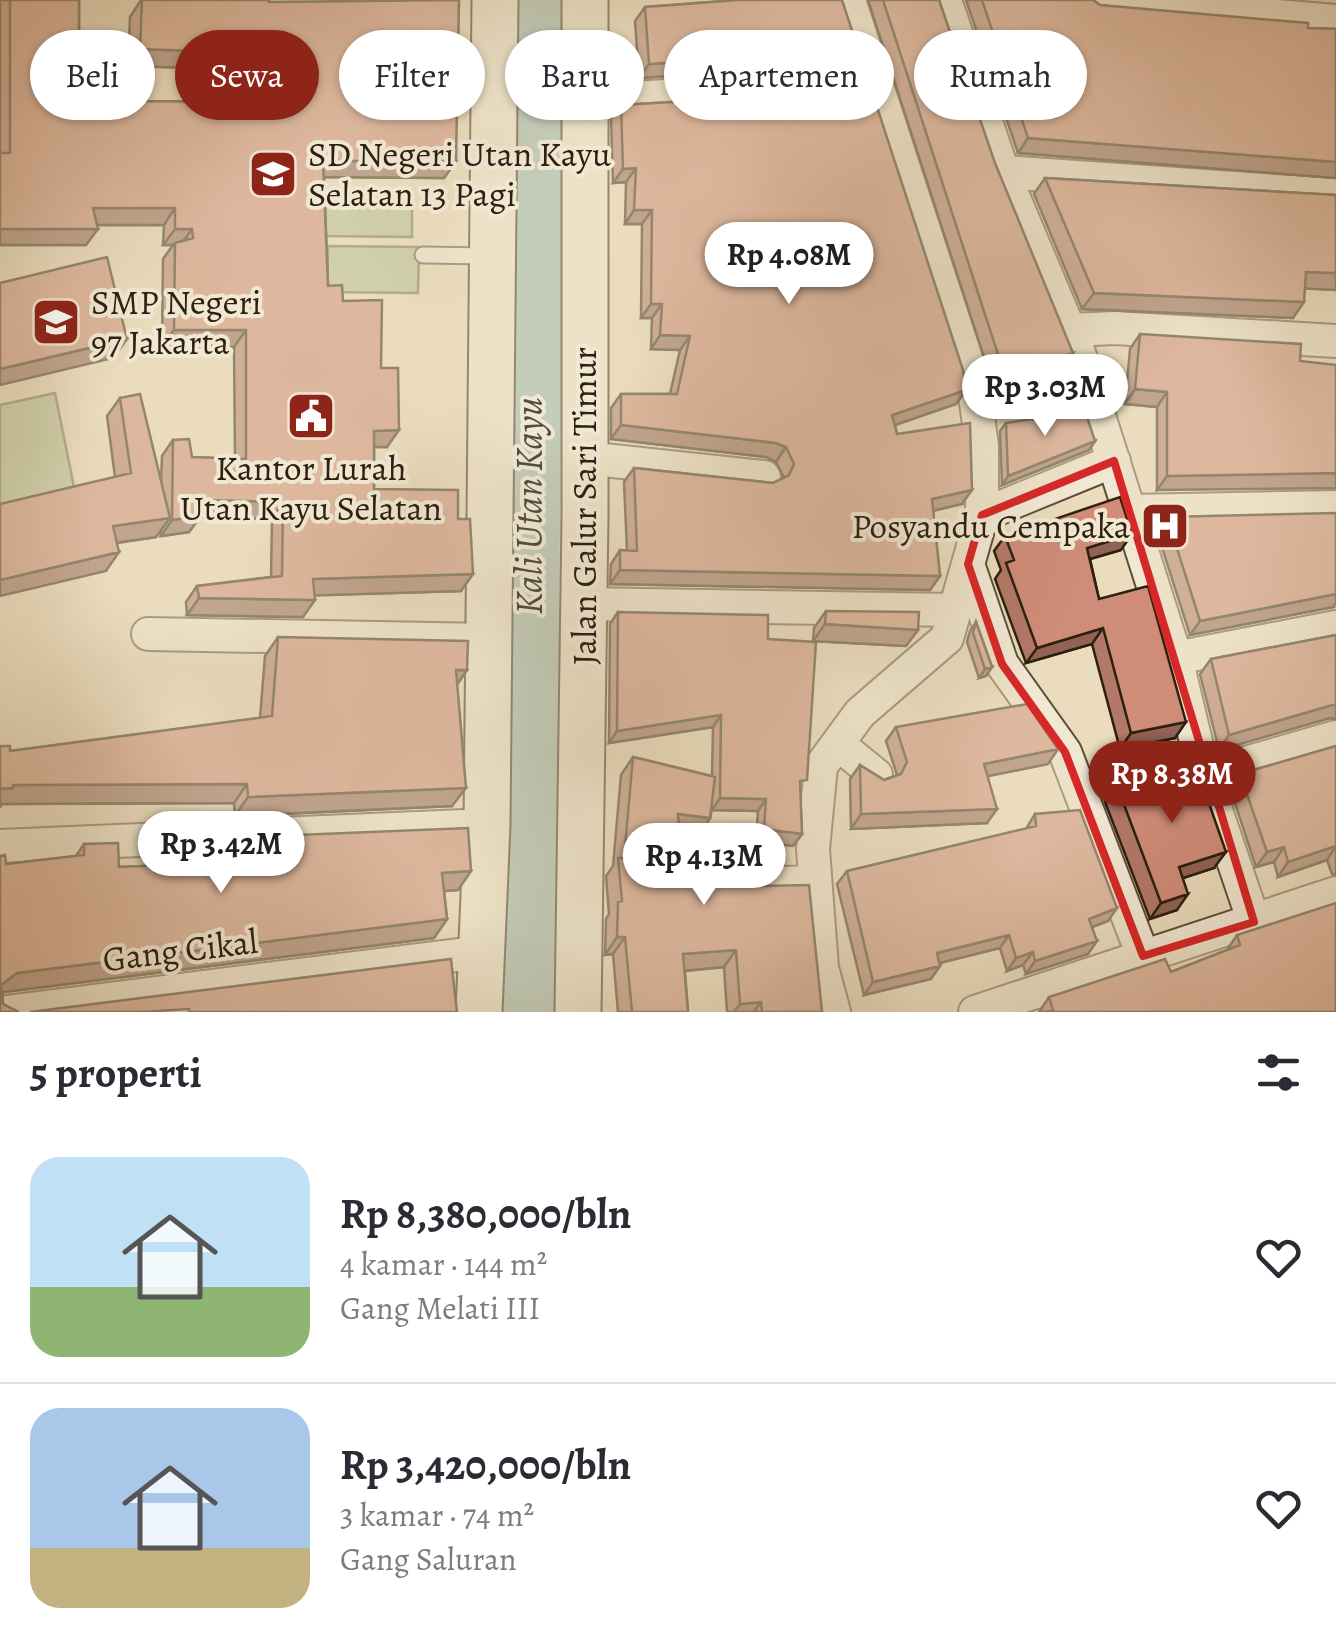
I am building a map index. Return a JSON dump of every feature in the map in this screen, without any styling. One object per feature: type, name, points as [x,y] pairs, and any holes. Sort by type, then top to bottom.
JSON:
[{"type":"street","points":[[479,1012],[486,825],[495,0]]},
{"type":"street","name":"Jalan Galur Sari Timur","points":[[585,0],[585,30]]},
{"type":"street","points":[[834,1012],[822,968],[813,849],[822,766],[860,713],[947,638],[982,514],[982,446],[973,380],[849,0]]},
{"type":"street","points":[[945,0],[1003,172],[1069,330],[1114,461],[1176,658],[1204,775],[1254,922]]},
{"type":"street","points":[[1092,0],[1336,21]]},
{"type":"street","name":"Jalan Galur Sari Timur","points":[[578,1012],[585,120]]},
{"type":"street","points":[[1003,172],[1336,195]]},
{"type":"street","points":[[1069,330],[1115,328],[1336,341]]},
{"type":"street","points":[[585,458],[764,477]]},
{"type":"street","points":[[982,514],[1114,461]]},
{"type":"street","points":[[1130,511],[1336,507]]},
{"type":"street","points":[[968,564],[1002,664],[1064,752],[1143,956]]},
{"type":"street","points":[[584,604],[955,610]]},
{"type":"street","points":[[1176,658],[1336,627]]},
{"type":"street","points":[[148,634],[488,640]]},
{"type":"street","points":[[1204,775],[1336,737]]},
{"type":"street","points":[[838,744],[876,775]]},
{"type":"street","points":[[0,846],[486,825]]},
{"type":"street","points":[[745,884],[816,882]]},
{"type":"street","points":[[975,1012],[1336,893]]},
{"type":"street","name":"Gang Cikal","points":[[6,1012],[482,952]]},
{"type":"lane","points":[[423,255],[492,256]]},
{"type":"highlighted area","points":[[1114,461],[1254,922],[1143,956],[1065,752],[1002,664],[968,564],[982,515]]},
{"type":"green space","points":[[321,189],[412,190],[412,237],[321,236]]},
{"type":"green space","points":[[328,246],[419,247],[418,293],[327,292]]},
{"type":"green space","points":[[55,393],[75,492],[0,507],[0,405]]},
{"type":"building","points":[[10,0],[79,0],[79,30],[30,30],[30,120],[155,120],[155,101],[175,101],[175,120],[319,120],[319,30],[175,30],[175,50],[155,50],[155,30],[141,30],[142,0],[459,0],[458,30],[339,30],[339,120],[457,120],[456,161],[323,161],[328,286],[342,285],[343,301],[382,300],[381,368],[398,368],[399,430],[374,431],[374,489],[458,490],[458,519],[470,519],[473,574],[313,579],[315,600],[199,598],[197,586],[282,576],[283,502],[198,500],[201,516],[172,520],[173,440],[189,439],[192,457],[246,459],[246,330],[174,330],[175,243],[193,238],[192,229],[175,229],[175,208],[93,208],[98,229],[0,229],[0,153],[10,153]]},
{"type":"building","points":[[738,0],[842,0],[852,30],[664,30],[664,63],[649,64],[645,7]]},
{"type":"building","points":[[883,0],[939,0],[949,30],[914,30],[914,96],[894,30]]},
{"type":"building","points":[[982,0],[1093,0],[1100,5],[1308,23],[1308,28],[1336,29],[1336,162],[1028,138],[1022,120],[1087,120],[1087,30],[992,30]]},
{"type":"building","points":[[664,103],[664,120],[881,120],[963,370],[966,390],[892,415],[897,434],[970,423],[972,490],[932,499],[940,576],[620,570],[620,550],[637,551],[634,468],[773,483],[789,475],[794,464],[786,447],[776,443],[621,425],[621,394],[677,394],[690,336],[660,335],[662,304],[651,304],[652,210],[634,210],[636,168],[623,169],[621,120],[644,120],[644,104]]},
{"type":"building","points":[[922,120],[980,120],[1073,353],[1005,376]]},
{"type":"building","points":[[1045,178],[1336,195],[1336,273],[1306,272],[1304,302],[1094,293]]},
{"type":"building","points":[[107,257],[127,339],[0,369],[0,283]]},
{"type":"building","points":[[1140,334],[1301,344],[1300,361],[1336,365],[1336,473],[1167,476],[1167,392],[1135,389]]},
{"type":"building","points":[[140,394],[170,518],[113,526],[119,552],[0,580],[0,504],[131,473],[120,398]]},
{"type":"building","points":[[1085,411],[1095,441],[1008,476],[1006,423]]},
{"type":"building","points":[[1120,497],[1132,534],[1087,548],[1099,599],[1148,586],[1186,722],[1131,733],[1103,628],[1037,648],[1006,563],[1014,560],[1005,536]]},
{"type":"building","points":[[1336,513],[1336,594],[1200,621],[1167,517]]},
{"type":"building","points":[[826,611],[919,612],[918,630],[825,624]]},
{"type":"building","points":[[618,612],[768,615],[768,639],[816,642],[807,780],[800,781],[802,834],[764,829],[766,799],[720,798],[721,715],[617,731]]},
{"type":"building","points":[[976,622],[992,667],[985,669],[973,633]]},
{"type":"building","points":[[1336,635],[1336,704],[1229,735],[1211,659]]},
{"type":"building","points":[[278,637],[468,641],[467,670],[456,670],[466,788],[248,797],[247,784],[13,785],[0,789],[0,746],[10,746],[10,751],[272,716]]},
{"type":"building","points":[[1027,704],[1058,749],[984,764],[997,809],[861,814],[860,765],[884,780],[901,774],[907,762],[896,727]]},
{"type":"building","points":[[1336,746],[1336,846],[1288,862],[1284,847],[1267,852],[1240,774]]},
{"type":"building","points":[[633,757],[715,777],[710,818],[678,814],[682,875],[738,870],[747,884],[809,885],[822,1012],[762,1012],[761,1002],[740,1004],[736,950],[683,954],[688,1012],[632,1012],[625,937],[617,937],[618,902],[622,901],[618,858],[624,858]]},
{"type":"building","points":[[1196,766],[1226,852],[1179,867],[1188,894],[1161,903],[1117,786]]},
{"type":"building","points":[[1080,810],[1117,908],[1089,919],[1097,941],[1035,961],[1033,952],[1016,958],[1009,935],[937,953],[940,966],[873,982],[847,871],[1036,826],[1035,814]]},
{"type":"building","points":[[468,828],[471,871],[442,873],[447,919],[17,973],[1,985],[3,1004],[19,1012],[0,1012],[0,856],[5,855],[6,864],[84,855],[84,844],[118,843],[119,867],[188,864],[187,847],[251,844],[250,837]]},
{"type":"building","points":[[1336,903],[1336,1012],[1047,1012],[1053,1010],[1049,997],[1165,959],[1171,972],[1240,945],[1237,935]]},
{"type":"building","points":[[451,959],[457,1012],[30,1012]]},
{"type":"waterway","name":"Kali Utan Kayu","points":[[525,1012],[533,0]]},
{"type":"place","name":"SD Negeri Utan Kayu Selatan 13 Pagi","points":[[273,174]]},
{"type":"place","name":"SMP Negeri 97 Jakarta","points":[[56,322]]},
{"type":"place","name":"Kantor Lurah Utan Kayu Selatan","points":[[311,416]]},
{"type":"place","name":"Posyandu Cempaka","points":[[1165,526]]}]
